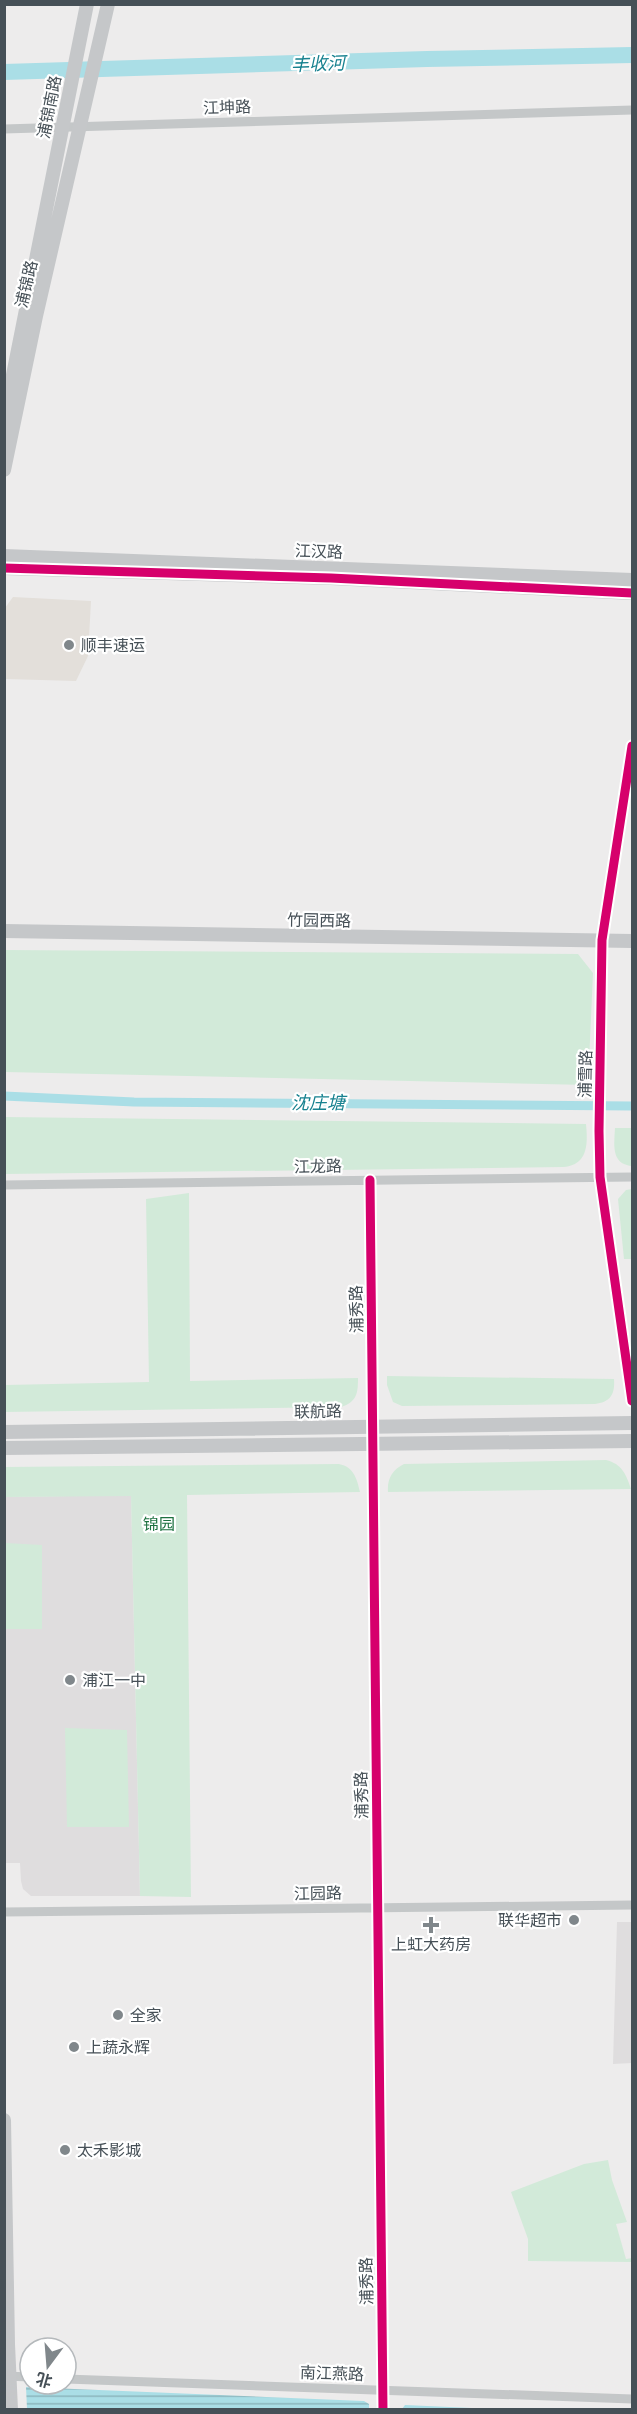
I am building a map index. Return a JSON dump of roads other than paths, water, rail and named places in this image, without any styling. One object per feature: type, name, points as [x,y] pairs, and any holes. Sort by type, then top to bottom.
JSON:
[{"type":"street","name":"浦锦南路","points":[[45,216],[87,4]]},
{"type":"street","name":"浦锦南路","points":[[83,105],[108,4]]},
{"type":"street","name":"浦锦路","points":[[4,471],[83,105]]},
{"type":"street","name":"江坤路","points":[[4,129],[633,110]]},
{"type":"street","name":"浦锦路","points":[[4,420],[45,216]]},
{"type":"street","name":"江汉路","points":[[4,556],[633,580]]},
{"type":"street","points":[[4,568],[331,578],[633,593]]},
{"type":"street","name":"浦雪路","points":[[633,746],[602,940],[599,1131],[600,1177],[633,1401]]},
{"type":"street","name":"竹园西路","points":[[4,931],[633,941]]},
{"type":"street","name":"江龙路","points":[[4,1185],[633,1177]]},
{"type":"street","name":"浦秀路","points":[[370,1180],[383,2407]]},
{"type":"street","name":"联航路","points":[[4,1432],[633,1423]]},
{"type":"street","name":"联航路","points":[[4,1448],[633,1441]]},
{"type":"street","name":"江园路","points":[[4,1912],[633,1905]]},
{"type":"street","points":[[4,2120],[8,2380],[11,2409]]},
{"type":"street","name":"南江燕路","points":[[78,2379],[633,2398]]},
{"type":"water","points":[[78,2389],[364,2401],[369,2404],[369,2409],[27,2409],[26,2396],[78,2396]]},
{"type":"water","points":[[405,2405],[494,2409],[402,2409]]},
{"type":"waterway","name":"丰收河","points":[[4,72],[632,55]]},
{"type":"waterway","name":"沈庄塘","points":[[4,1096],[134,1102],[632,1106]]},
{"type":"place","name":"顺丰速运","points":[[69,645]]},
{"type":"place","name":"浦江一中","points":[[70,1680]]},
{"type":"place","name":"联华超市","points":[[574,1920]]},
{"type":"place","name":"上虹大药房","points":[[431,1925]]},
{"type":"place","name":"全家","points":[[118,2015]]},
{"type":"place","name":"上蔬永辉","points":[[74,2047]]},
{"type":"place","name":"太禾影城","points":[[65,2150]]},
{"type":"park label","name":"锦园","points":[[159,1524]]}]
